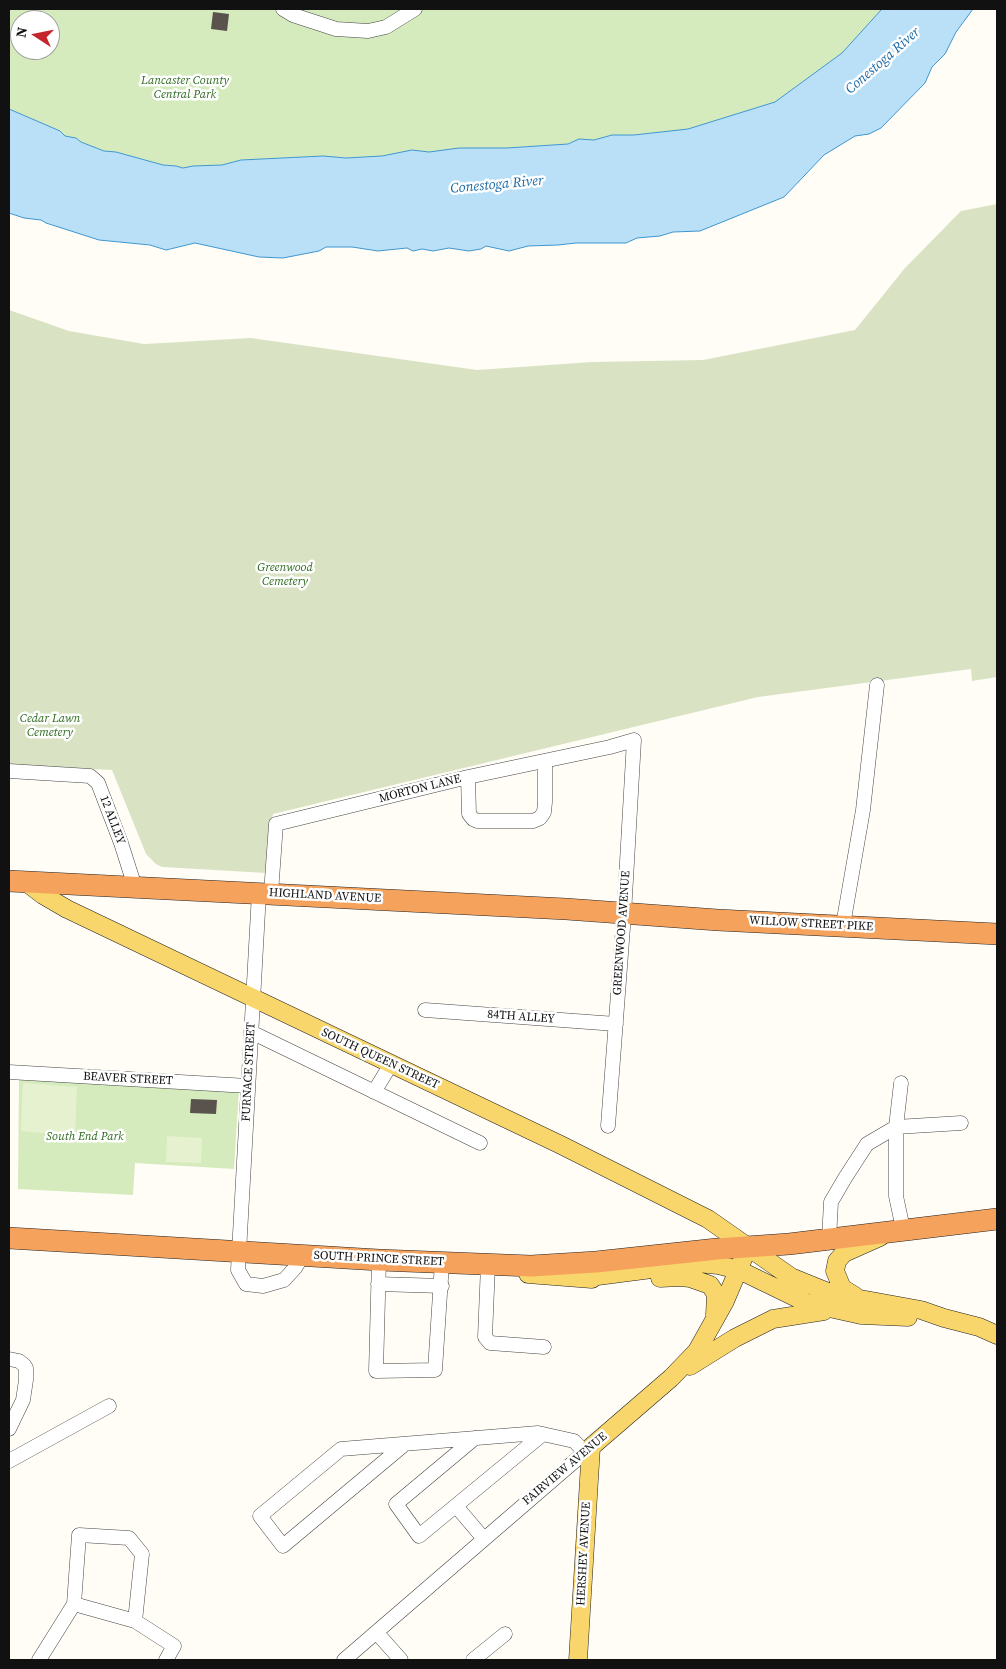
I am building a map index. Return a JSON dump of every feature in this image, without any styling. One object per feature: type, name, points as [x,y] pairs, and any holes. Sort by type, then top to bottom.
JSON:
[{"type":"highway","name":"HIGHLAND AVENUE","points":[[17,881],[566,908],[624,914]]},
{"type":"highway","name":"WILLOW STREET PIKE","points":[[624,914],[997,934]]},
{"type":"highway","points":[[748,1247],[997,1219]]},
{"type":"highway","name":"SOUTH PRINCE STREET","points":[[9,1238],[379,1260],[531,1266],[596,1262],[748,1247]]},
{"type":"main road","name":"SOUTH QUEEN STREET","points":[[17,881],[67,909],[560,1145],[708,1219],[790,1277],[833,1294],[921,1310],[944,1318]]},
{"type":"main road","points":[[863,1299],[842,1288],[835,1271],[837,1261],[844,1253],[904,1229]]},
{"type":"main road","name":"FAIRVIEW AVENUE","points":[[588,1450],[671,1378],[697,1351],[739,1270],[748,1247]]},
{"type":"main road","points":[[582,1278],[698,1263],[718,1265],[739,1270],[806,1303],[861,1315],[944,1318],[979,1327],[997,1335]]},
{"type":"main road","points":[[488,1265],[526,1274],[613,1282],[680,1276],[701,1281],[710,1285],[716,1294],[717,1302],[713,1323]]},
{"type":"main road","points":[[671,1378],[736,1338],[773,1319],[803,1313],[834,1310]]},
{"type":"main road","name":"HERSHEY AVENUE","points":[[578,1660],[588,1450]]},
{"type":"street","points":[[282,9],[293,15],[336,29],[353,31],[368,31],[386,27],[397,13],[414,9]]},
{"type":"street","points":[[843,925],[863,810],[877,685]]},
{"type":"street","name":"MORTON LANE","points":[[265,893],[276,824],[634,740]]},
{"type":"street","name":"GREENWOOD AVENUE","points":[[608,1126],[624,914],[634,740]]},
{"type":"street","points":[[468,778],[469,814],[473,819],[477,821],[533,821],[540,818],[544,812],[545,761]]},
{"type":"street","name":"12 ALLEY","points":[[9,771],[90,776],[98,783],[122,843],[135,887]]},
{"type":"street","name":"FURNACE STREET","points":[[265,893],[253,998],[238,1270],[246,1284],[263,1286],[284,1280],[303,1255]]},
{"type":"street","name":"84TH ALLEY","points":[[425,1010],[616,1024]]},
{"type":"street","points":[[251,1032],[480,1143]]},
{"type":"street","points":[[374,1092],[391,1064]]},
{"type":"street","name":"BEAVER STREET","points":[[9,1072],[248,1086]]},
{"type":"street","points":[[900,1083],[896,1127],[896,1196],[904,1229]]},
{"type":"street","points":[[829,1239],[831,1202],[867,1144],[896,1127],[961,1122]]},
{"type":"street","points":[[379,1260],[376,1371],[435,1370],[442,1286],[442,1263]]},
{"type":"street","points":[[488,1265],[485,1337],[490,1343],[544,1347]]},
{"type":"street","points":[[378,1284],[442,1286]]},
{"type":"street","points":[[9,1360],[19,1361],[24,1364],[26,1380],[23,1400],[9,1428]]},
{"type":"street","points":[[9,1461],[109,1406]]},
{"type":"street","points":[[405,1444],[284,1546],[260,1516],[341,1449],[538,1433],[574,1442],[588,1450]]},
{"type":"street","points":[[475,1438],[396,1504],[419,1536],[543,1434]]},
{"type":"street","name":"FAIRVIEW AVENUE","points":[[344,1660],[588,1450]]},
{"type":"street","points":[[456,1506],[484,1539]]},
{"type":"street","points":[[39,1660],[74,1604],[79,1535],[129,1538],[142,1554],[135,1621]]},
{"type":"street","points":[[74,1604],[135,1621],[174,1646],[166,1660]]},
{"type":"street","points":[[377,1633],[401,1660]]},
{"type":"street","points":[[473,1660],[505,1634]]},
{"type":"green space","name":"Lancaster County Central Park","points":[[9,9],[882,9],[842,53],[775,102],[688,129],[634,135],[612,135],[594,140],[579,139],[568,144],[507,148],[459,148],[429,152],[412,150],[382,156],[346,158],[323,156],[241,160],[222,165],[183,168],[163,165],[116,152],[104,151],[81,142],[76,138],[64,136],[60,131],[9,109]]},
{"type":"green space","name":"Greenwood Cemetery","points":[[997,204],[997,677],[972,681],[971,669],[758,697],[273,814],[266,873],[162,867],[156,864],[146,854],[112,770],[9,765],[9,310],[69,331],[144,344],[251,338],[477,370],[592,362],[703,360],[855,330],[905,268],[961,211]]},
{"type":"green space","name":"South End Park","points":[[19,1076],[239,1089],[234,1169],[135,1163],[133,1195],[18,1189]]},
{"type":"green space","points":[[23,1083],[77,1087],[75,1136],[21,1131]]},
{"type":"green space","points":[[167,1136],[202,1138],[201,1163],[166,1162]]},
{"type":"water","name":"Conestoga River","points":[[882,9],[973,9],[956,32],[945,54],[932,67],[925,83],[881,128],[869,134],[855,136],[824,155],[784,197],[700,231],[673,232],[660,236],[637,238],[626,243],[576,243],[528,246],[509,251],[486,246],[469,251],[449,248],[433,251],[422,249],[413,251],[407,248],[378,251],[352,247],[326,247],[319,251],[283,258],[259,257],[195,243],[166,250],[150,245],[99,240],[41,220],[24,218],[9,213],[9,109],[60,131],[65,136],[76,138],[81,142],[104,151],[116,152],[163,165],[183,168],[222,165],[241,160],[323,156],[346,158],[382,156],[412,150],[429,152],[459,148],[507,148],[568,144],[579,139],[594,140],[612,135],[634,135],[688,129],[775,102],[842,53]]},
{"type":"building","points":[[213,12],[229,14],[227,31],[211,29]]},
{"type":"building","points":[[191,1099],[217,1100],[216,1114],[190,1113]]},
{"type":"park label","name":"Cedar Lawn Cemetery","points":[[50,726]]}]
